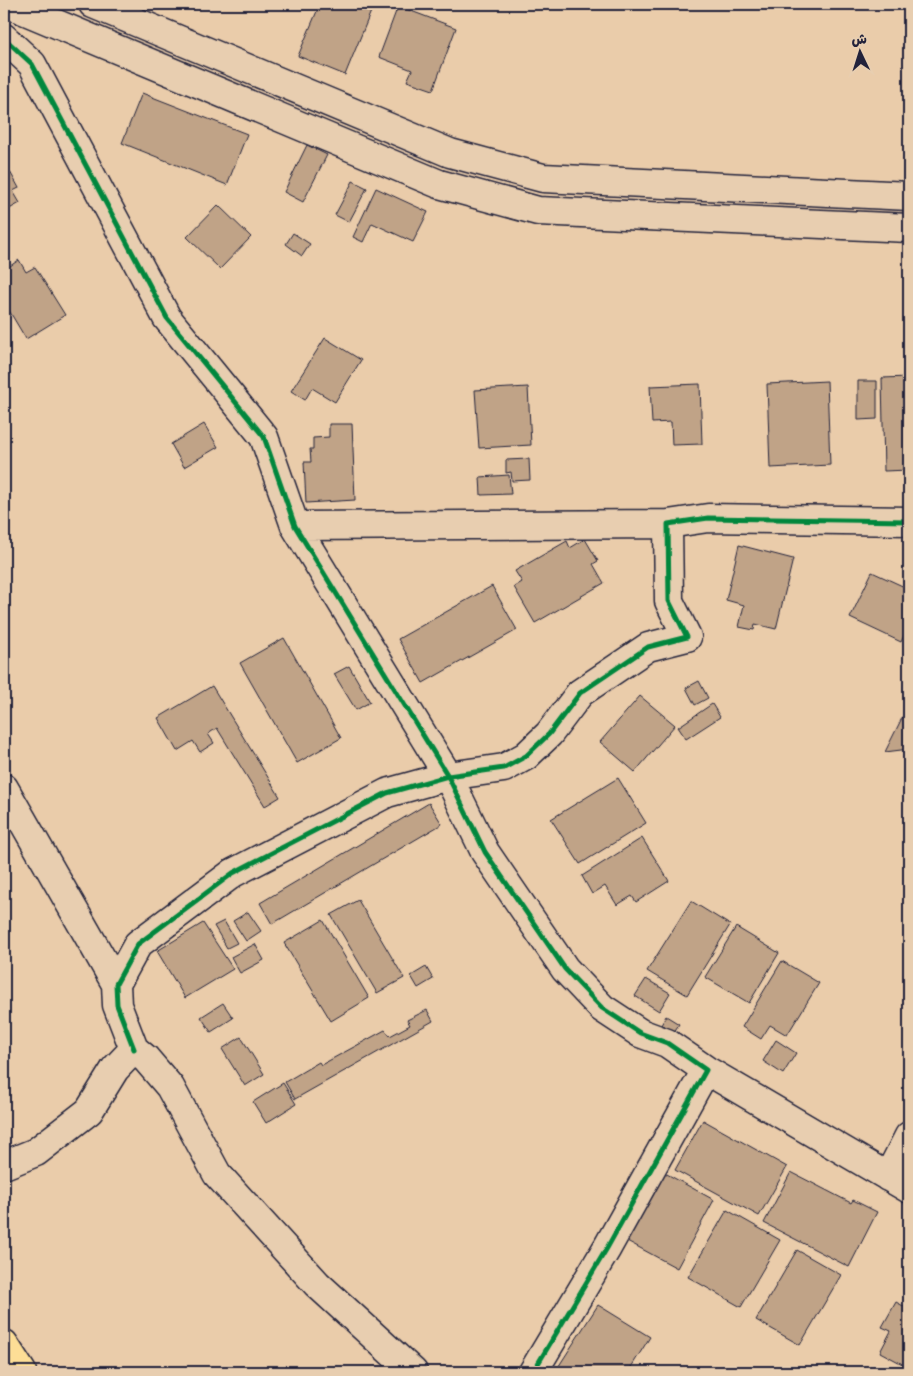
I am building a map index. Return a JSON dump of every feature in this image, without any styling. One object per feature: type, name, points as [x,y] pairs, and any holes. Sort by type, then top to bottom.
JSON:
[{"type":"main road","points":[[4,1344],[22,1372]]},
{"type":"street","points":[[10,4],[439,184],[538,211],[909,228]]},
{"type":"street","points":[[93,4],[450,153],[543,178],[909,196]]},
{"type":"street","points":[[4,38],[32,64],[167,318],[264,436],[295,526],[448,776],[485,852],[565,969],[602,1008],[640,1033],[667,1043],[706,1070],[899,1183],[909,1136]]},
{"type":"street","points":[[295,526],[668,524],[708,518],[909,521]]},
{"type":"street","points":[[116,984],[138,944],[233,873],[387,793],[448,776],[504,768],[526,756],[549,734],[580,693],[648,647],[687,636],[669,601],[668,524]]},
{"type":"street","points":[[4,788],[116,984],[117,1005],[134,1049],[146,1059],[170,1087],[217,1174],[317,1284],[413,1372]]},
{"type":"street","points":[[4,1165],[36,1152],[89,1111],[115,1069],[134,1049]]},
{"type":"street","points":[[533,1372],[607,1248],[706,1070]]},
{"type":"building","points":[[320,4],[374,4],[345,75],[298,56]]},
{"type":"building","points":[[398,6],[456,28],[433,90],[407,81],[412,70],[379,57]]},
{"type":"building","points":[[142,93],[247,134],[227,185],[122,143]]},
{"type":"building","points":[[307,145],[327,155],[303,202],[284,192]]},
{"type":"building","points":[[4,161],[19,188],[13,191],[20,203],[4,212]]},
{"type":"building","points":[[353,181],[367,188],[349,222],[335,215]]},
{"type":"building","points":[[376,188],[428,212],[413,242],[372,223],[363,242],[353,237]]},
{"type":"building","points":[[218,205],[251,237],[220,269],[187,237]]},
{"type":"building","points":[[293,233],[310,244],[302,256],[286,244]]},
{"type":"building","points":[[19,260],[26,272],[35,267],[65,315],[26,339],[4,302],[4,270]]},
{"type":"building","points":[[325,338],[361,360],[335,402],[312,388],[305,400],[291,391]]},
{"type":"building","points":[[909,377],[909,470],[884,471],[882,378]]},
{"type":"building","points":[[827,381],[830,465],[770,468],[767,384]]},
{"type":"building","points":[[858,381],[877,381],[877,419],[858,420]]},
{"type":"building","points":[[700,384],[702,444],[672,445],[671,422],[652,423],[650,386]]},
{"type":"building","points":[[528,387],[531,445],[479,448],[475,390]]},
{"type":"building","points":[[204,424],[218,447],[184,467],[171,444]]},
{"type":"building","points":[[329,424],[352,424],[355,500],[306,503],[304,462],[311,462],[310,449],[313,449],[313,438],[329,437]]},
{"type":"building","points":[[529,459],[530,480],[512,481],[511,472],[506,473],[506,460]]},
{"type":"building","points":[[509,475],[511,494],[481,495],[480,477]]},
{"type":"building","points":[[585,539],[598,561],[593,564],[604,583],[535,623],[514,587],[522,582],[515,571],[567,541],[570,548]]},
{"type":"building","points":[[739,545],[793,559],[776,629],[755,624],[754,630],[739,627],[744,605],[726,600]]},
{"type":"building","points":[[872,572],[909,589],[909,625],[901,642],[850,618]]},
{"type":"building","points":[[492,586],[517,630],[423,683],[398,639]]},
{"type":"building","points":[[284,638],[341,738],[297,763],[240,663]]},
{"type":"building","points":[[349,666],[370,702],[356,710],[334,674]]},
{"type":"building","points":[[699,681],[708,698],[695,705],[686,688]]},
{"type":"building","points":[[212,686],[280,797],[265,806],[217,728],[208,734],[214,743],[200,752],[193,741],[177,751],[158,718]]},
{"type":"building","points":[[640,696],[675,725],[635,772],[600,742]]},
{"type":"building","points":[[712,704],[720,717],[686,739],[678,727]]},
{"type":"building","points":[[903,716],[909,719],[909,749],[885,752]]},
{"type":"building","points":[[618,778],[646,823],[580,864],[551,819]]},
{"type":"building","points":[[429,803],[442,824],[272,924],[260,903]]},
{"type":"building","points":[[642,838],[669,881],[636,902],[632,896],[617,905],[605,886],[592,894],[582,876]]},
{"type":"building","points":[[358,900],[404,978],[377,993],[331,915]]},
{"type":"building","points":[[691,901],[730,925],[687,995],[647,971]]},
{"type":"building","points":[[248,912],[261,931],[246,941],[233,921]]},
{"type":"building","points":[[323,920],[369,998],[331,1021],[284,943]]},
{"type":"building","points":[[224,921],[237,943],[227,948],[214,926]]},
{"type":"building","points":[[203,923],[233,969],[185,998],[157,951]]},
{"type":"building","points":[[736,927],[779,953],[749,1003],[705,977]]},
{"type":"building","points":[[255,944],[264,960],[240,973],[231,957]]},
{"type":"building","points":[[782,961],[819,983],[787,1035],[770,1025],[761,1039],[742,1027]]},
{"type":"building","points":[[426,967],[433,979],[418,988],[411,976]]},
{"type":"building","points":[[646,979],[670,993],[659,1011],[635,996]]},
{"type":"building","points":[[223,1003],[233,1018],[211,1032],[201,1017]]},
{"type":"building","points":[[427,1010],[433,1021],[295,1099],[285,1082],[319,1062],[321,1065],[385,1030],[390,1036],[410,1025],[407,1020]]},
{"type":"building","points":[[666,1016],[679,1024],[674,1032],[661,1025]]},
{"type":"building","points":[[241,1037],[264,1074],[245,1086],[222,1049]]},
{"type":"building","points":[[776,1040],[796,1053],[783,1074],[763,1061]]},
{"type":"building","points":[[283,1083],[296,1104],[266,1123],[253,1102]]},
{"type":"building","points":[[703,1120],[787,1167],[759,1216],[675,1170]]},
{"type":"building","points":[[791,1172],[851,1203],[853,1200],[877,1212],[849,1267],[764,1223]]},
{"type":"building","points":[[665,1173],[714,1200],[677,1268],[627,1241]]},
{"type":"building","points":[[727,1210],[780,1240],[741,1307],[688,1277]]},
{"type":"building","points":[[797,1250],[841,1275],[800,1345],[756,1320]]},
{"type":"building","points":[[896,1302],[909,1309],[908,1367],[880,1352],[891,1331],[882,1327]]},
{"type":"building","points":[[598,1305],[650,1337],[628,1372],[555,1372]]},
{"type":"cycle path","points":[[4,38],[32,64],[167,318],[264,437],[295,526],[448,776],[485,852],[565,969],[602,1008],[640,1033],[667,1043],[706,1070],[607,1248],[533,1372]]},
{"type":"cycle path","points":[[134,1049],[117,1005],[116,984],[138,944],[233,873],[387,793],[448,776],[504,768],[526,756],[549,734],[580,693],[648,647],[687,637],[669,601],[668,524],[708,518],[909,521]]}]
